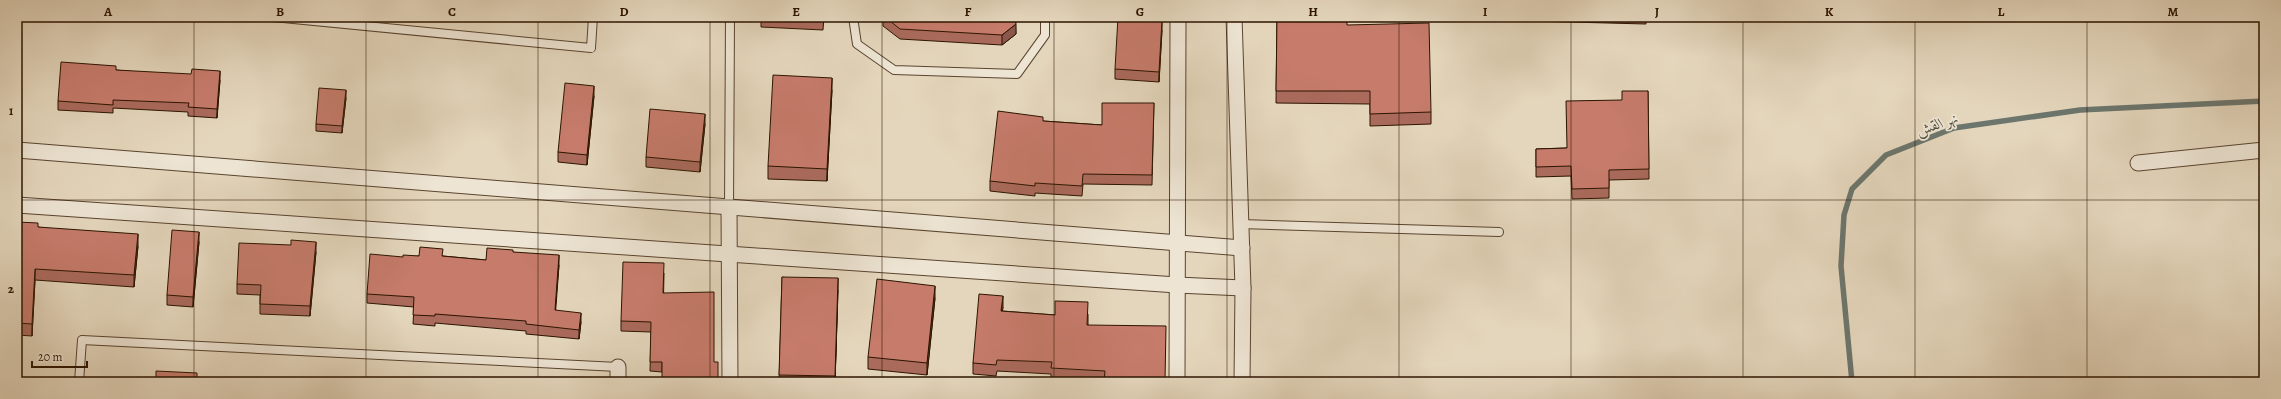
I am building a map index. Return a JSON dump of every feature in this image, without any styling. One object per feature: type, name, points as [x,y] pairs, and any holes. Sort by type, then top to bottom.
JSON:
[{"type":"street","points":[[1177,382],[1178,17]]},
{"type":"street","points":[[1234,17],[1243,288],[1242,382]]},
{"type":"street","points":[[17,150],[1242,248]]},
{"type":"street","points":[[2138,163],[2264,150]]},
{"type":"street","points":[[17,205],[1177,285],[1243,288]]},
{"type":"street","points":[[729,206],[730,382]]},
{"type":"street","points":[[618,367],[618,382]]},
{"type":"lane","points":[[273,17],[591,48],[593,17]]},
{"type":"lane","points":[[729,206],[730,17]]},
{"type":"lane","points":[[853,17],[857,44],[894,70],[1017,74],[1045,35],[1045,17]]},
{"type":"lane","points":[[1241,224],[1499,232]]},
{"type":"lane","points":[[79,382],[82,340],[618,367]]},
{"type":"building","points":[[761,17],[823,17],[823,20]]},
{"type":"building","points":[[885,17],[1015,17],[1016,24],[1002,35],[900,29]]},
{"type":"building","points":[[1118,17],[1162,20],[1159,72],[1115,69]]},
{"type":"building","points":[[1277,17],[1347,17],[1347,25],[1429,23],[1431,112],[1370,114],[1370,91],[1276,91]]},
{"type":"building","points":[[61,62],[116,66],[116,70],[191,74],[192,69],[220,71],[217,109],[188,107],[189,103],[113,100],[113,105],[58,101]]},
{"type":"building","points":[[773,75],[832,78],[827,169],[768,166]]},
{"type":"building","points":[[565,83],[594,86],[587,155],[558,152]]},
{"type":"building","points":[[319,88],[346,90],[342,126],[316,124]]},
{"type":"building","points":[[1622,91],[1648,91],[1649,169],[1609,170],[1609,188],[1572,189],[1571,166],[1536,167],[1536,149],[1567,148],[1566,101],[1622,100]]},
{"type":"building","points":[[1102,103],[1154,103],[1152,175],[1083,174],[1082,186],[1035,183],[1035,186],[990,181],[998,111],[1043,117],[1043,121],[1102,125]]},
{"type":"building","points":[[650,109],[705,114],[700,162],[646,157]]},
{"type":"building","points":[[17,222],[38,223],[38,227],[138,234],[134,275],[35,269],[32,324],[17,323]]},
{"type":"building","points":[[172,230],[199,232],[193,297],[167,295]]},
{"type":"building","points":[[291,240],[316,242],[310,306],[260,304],[261,285],[237,284],[239,243],[291,245]]},
{"type":"building","points":[[420,247],[443,249],[442,256],[486,260],[487,248],[513,250],[513,252],[559,255],[555,310],[581,313],[579,330],[526,324],[526,321],[435,314],[435,316],[413,315],[414,297],[367,294],[370,254],[403,257],[403,255],[419,256]]},
{"type":"building","points":[[623,262],[664,263],[663,293],[714,292],[714,362],[718,362],[718,382],[662,382],[662,362],[650,362],[651,322],[621,321]]},
{"type":"building","points":[[782,277],[838,278],[835,376],[779,375]]},
{"type":"building","points":[[877,279],[935,286],[927,363],[868,357]]},
{"type":"building","points":[[979,294],[1003,296],[1001,311],[1055,315],[1055,301],[1088,302],[1087,325],[1166,326],[1165,382],[1104,382],[1105,371],[1051,368],[1052,362],[997,360],[996,365],[973,363]]},
{"type":"building","points":[[156,371],[197,373],[197,382],[156,382]]},
{"type":"waterway","name":"نهر القش","points":[[1852,382],[1841,266],[1844,215],[1852,189],[1886,155],[1954,128],[2080,110],[2264,101]]}]
